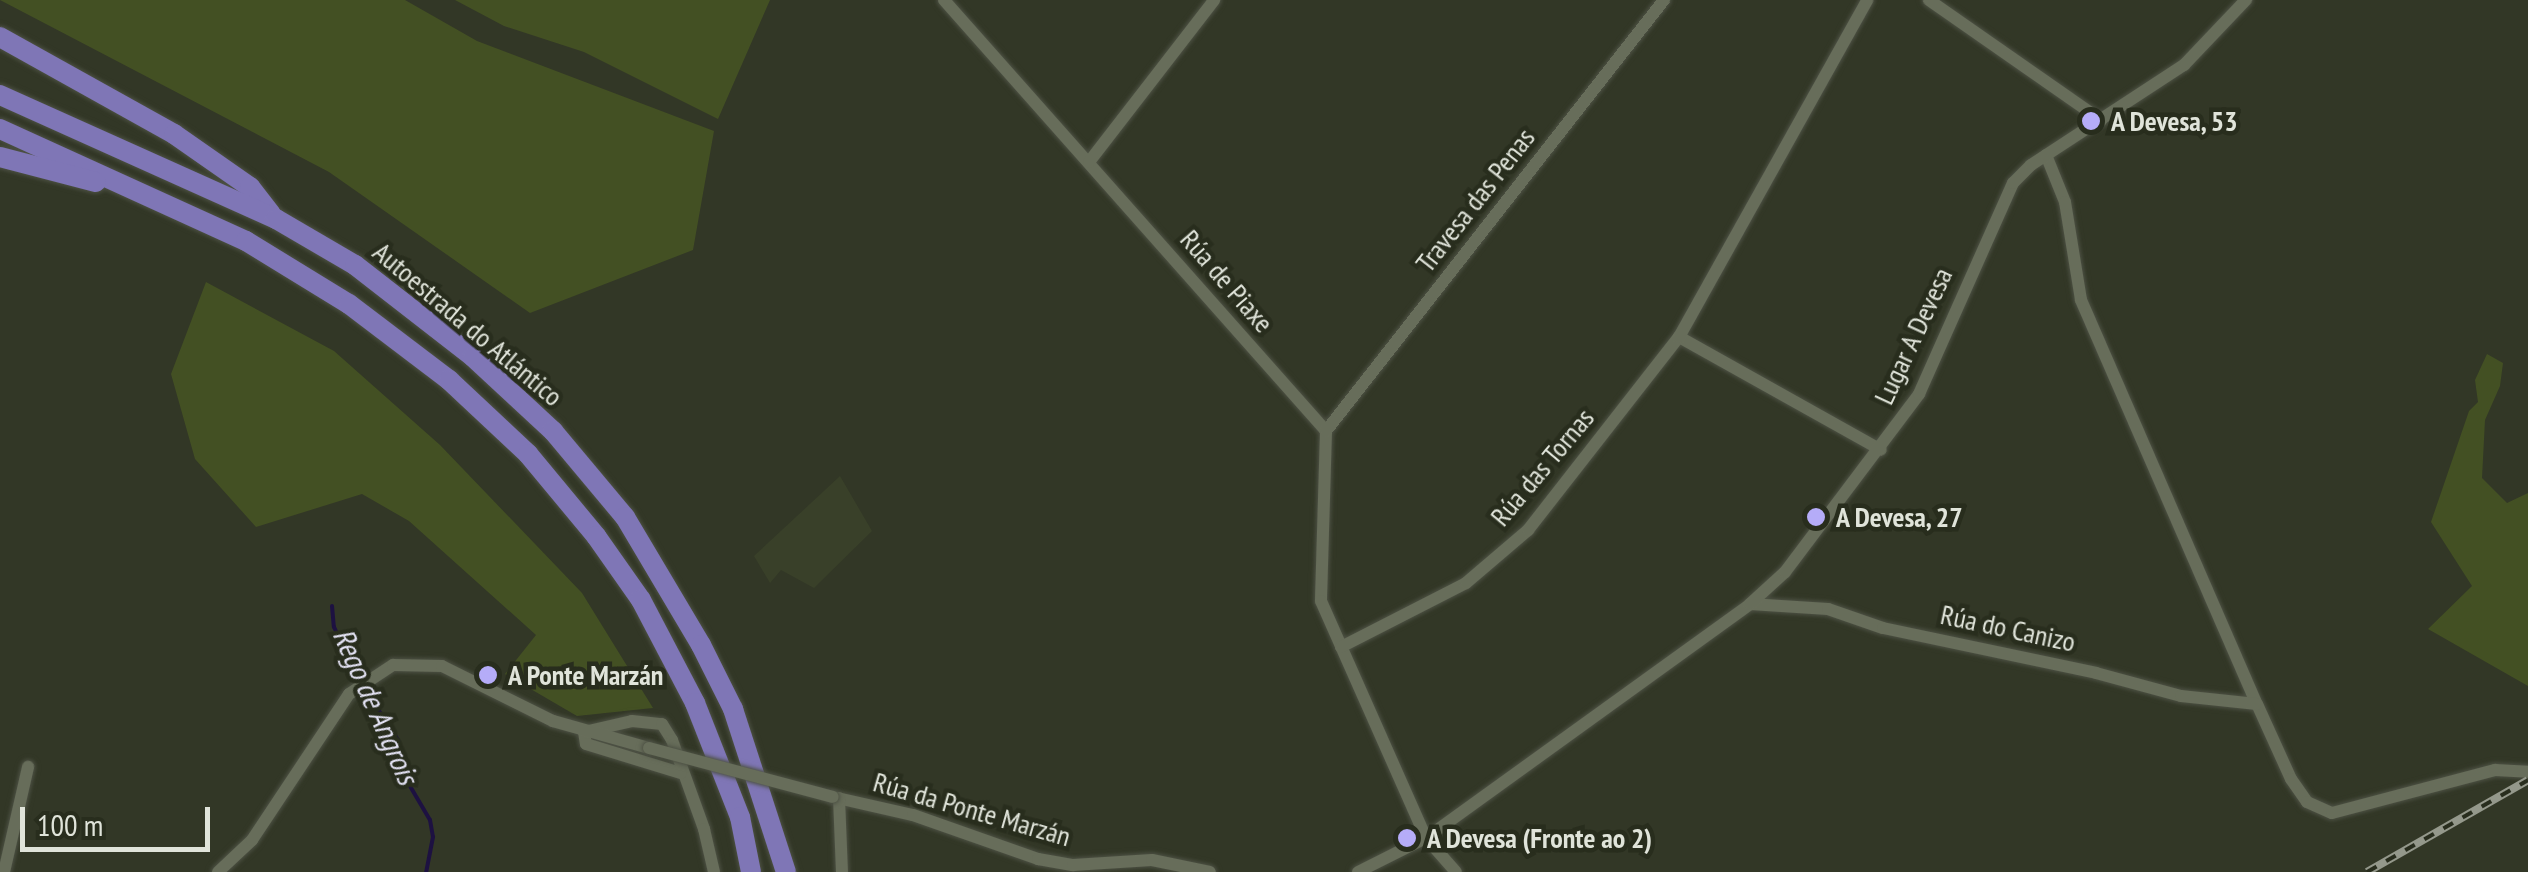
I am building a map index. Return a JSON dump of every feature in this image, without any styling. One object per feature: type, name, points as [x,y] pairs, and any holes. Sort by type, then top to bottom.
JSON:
[{"type":"highway","points":[[0,36],[174,134],[250,187],[276,219]]},
{"type":"highway","name":"Autoestrada do Atlántico","points":[[0,95],[126,148],[276,219],[355,265],[473,357],[553,430],[625,517],[664,577],[733,708],[786,872]]},
{"type":"highway","name":"Autoestrada do Atlántico","points":[[0,129],[246,241],[349,304],[449,380],[528,454],[596,536],[641,600],[695,703],[740,817],[751,872]]},
{"type":"highway","points":[[0,158],[76,175],[179,208]]},
{"type":"street","name":"Rúa de Piaxe","points":[[944,0],[1326,431]]},
{"type":"street","points":[[1089,162],[1214,0]]},
{"type":"street","name":"Travesa das Penas","points":[[1326,431],[1664,0]]},
{"type":"street","name":"Rúa das Tornas","points":[[1341,647],[1466,583],[1528,530],[1679,337],[1867,0]]},
{"type":"street","points":[[1929,0],[2101,120]]},
{"type":"street","name":"Lugar A Devesa","points":[[1426,838],[1750,604],[1799,558],[1881,450],[1926,380],[2000,203],[2021,174],[2184,64],[2246,0]]},
{"type":"street","points":[[2046,155],[2064,202],[2082,300],[2257,704],[2291,778],[2308,802],[2332,813],[2495,770],[2528,772]]},
{"type":"street","points":[[1679,337],[1881,450]]},
{"type":"street","points":[[1326,431],[1321,601],[1426,838],[1456,872]]},
{"type":"street","name":"Rúa do Canizo","points":[[1750,604],[1828,609],[1883,628],[2096,673],[2182,696],[2257,704]]},
{"type":"street","name":"Rúa da Ponte Marzán","points":[[218,872],[252,840],[349,694],[378,672],[414,662],[450,669],[584,732],[914,815],[1056,862],[1108,864],[1152,860],[1210,872]]},
{"type":"street","points":[[584,732],[632,722],[662,724],[672,740],[704,829],[714,872]]},
{"type":"street","name":"Rúa da Ponte Marzán","points":[[584,732],[586,744],[681,773]]},
{"type":"street","points":[[2,870],[28,767]]},
{"type":"street","points":[[836,797],[842,872]]},
{"type":"street","points":[[1358,872],[1426,838]]},
{"type":"shaded area","points":[[840,476],[872,531],[814,588],[781,570],[770,583],[754,556]]},
{"type":"green space","points":[[0,0],[405,0],[477,41],[714,131],[693,250],[530,313],[329,172]]},
{"type":"green space","points":[[455,0],[770,0],[718,119],[584,52],[504,26]]},
{"type":"green space","points":[[206,282],[334,351],[440,445],[582,593],[653,708],[577,716],[505,674],[536,635],[409,521],[362,494],[256,527],[195,459],[171,374]]},
{"type":"green space","points":[[2487,354],[2503,363],[2500,386],[2485,420],[2482,478],[2507,503],[2528,493],[2528,686],[2428,629],[2472,586],[2431,522],[2469,411],[2478,402],[2475,380]]},
{"type":"waterway","name":"Rego de Angrois","points":[[332,606],[334,627],[359,680]]},
{"type":"waterway","name":"Rego de Angrois","points":[[364,688],[398,740],[407,781],[430,820],[433,837],[426,872]]},
{"type":"railway","points":[[2367,872],[2528,780]]},
{"type":"place","name":"A Devesa, 53","points":[[2091,121]]},
{"type":"place","name":"A Devesa, 27","points":[[1816,517]]},
{"type":"place","name":"A Ponte Marzán","points":[[488,675]]},
{"type":"place","name":"A Devesa (Fronte ao 2)","points":[[1407,838]]}]
